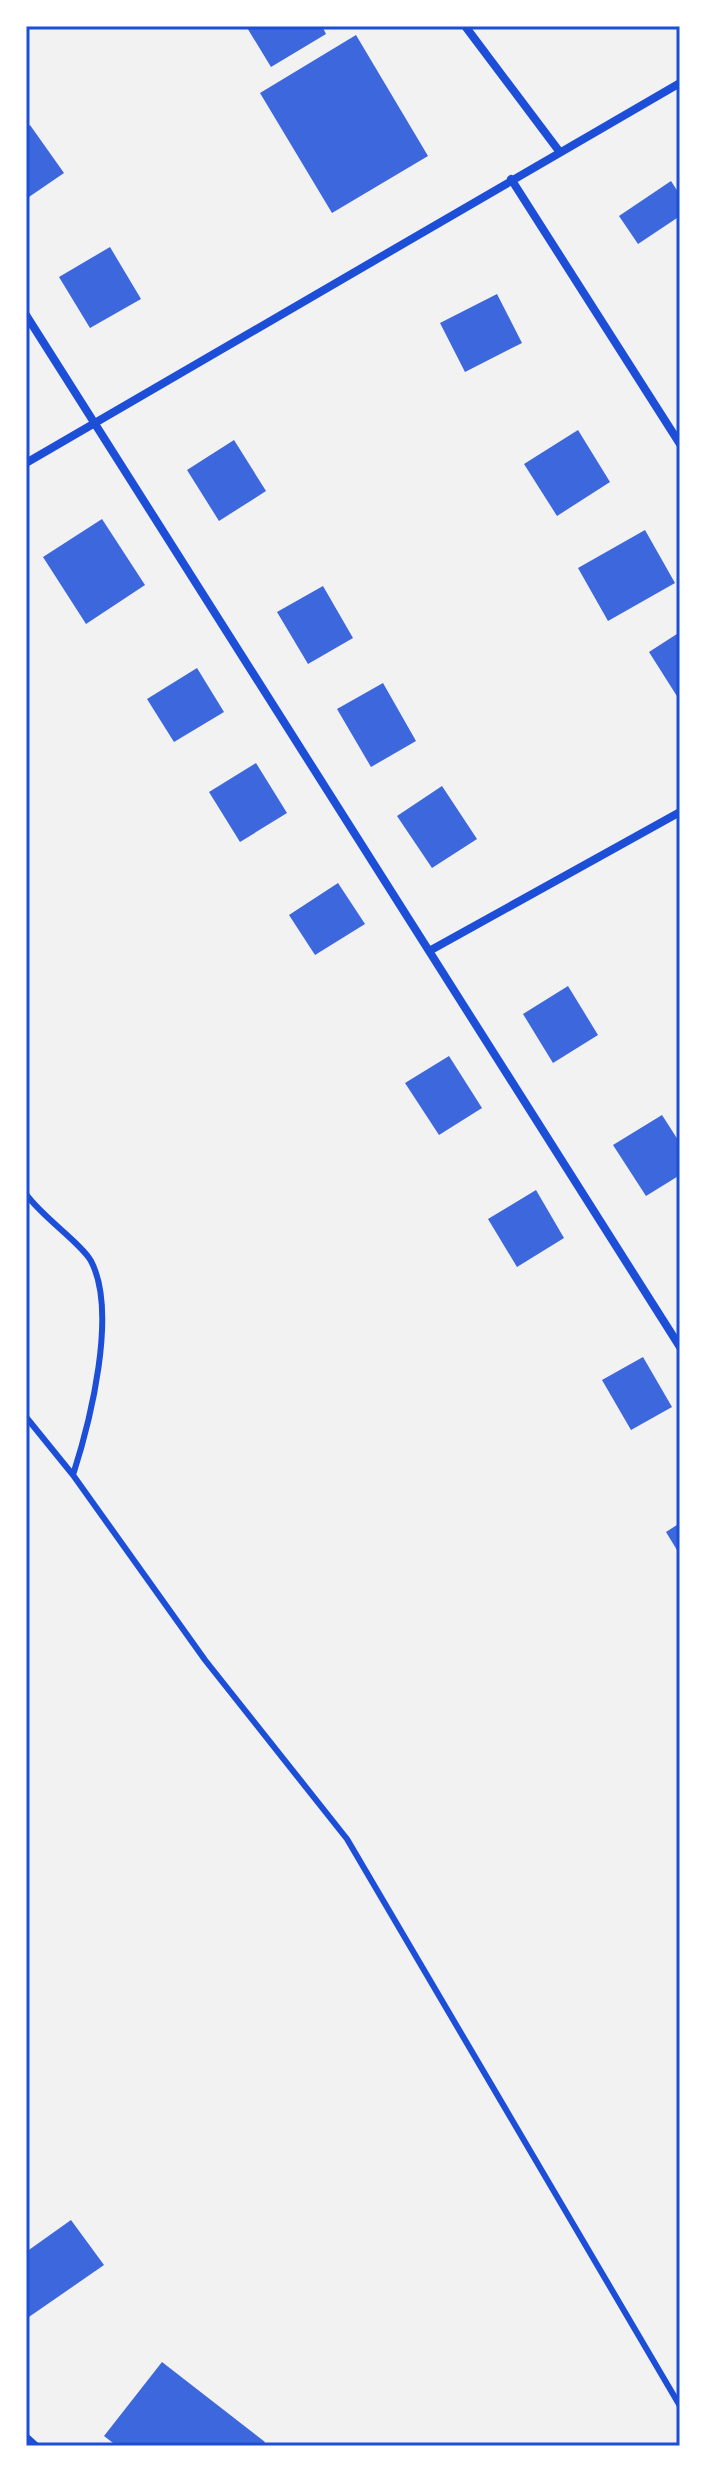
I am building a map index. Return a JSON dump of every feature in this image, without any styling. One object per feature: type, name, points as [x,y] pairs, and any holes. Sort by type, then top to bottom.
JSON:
[{"type":"street","points":[[465,26],[559,151]]},
{"type":"street","points":[[26,463],[680,83]]},
{"type":"street","points":[[511,179],[680,444]]},
{"type":"street","points":[[26,315],[680,1347]]},
{"type":"street","points":[[431,950],[680,812]]},
{"type":"lane","points":[[26,1194],[91,1261],[102,1311],[94,1397],[73,1475]]},
{"type":"lane","points":[[26,1417],[73,1475],[205,1660],[347,1839],[680,2406]]},
{"type":"lane","points":[[26,2436],[37,2446]]},
{"type":"building","points":[[246,26],[322,26],[326,34],[271,67]]},
{"type":"building","points":[[356,35],[428,156],[332,213],[260,93]]},
{"type":"building","points":[[30,125],[64,173],[26,199],[26,128]]},
{"type":"building","points":[[671,181],[680,195],[680,216],[638,244],[619,216]]},
{"type":"building","points":[[110,247],[141,299],[90,328],[59,277]]},
{"type":"building","points":[[497,294],[522,343],[465,372],[440,323]]},
{"type":"building","points":[[578,430],[610,482],[557,516],[524,464]]},
{"type":"building","points":[[234,440],[266,491],[219,521],[187,470]]},
{"type":"building","points":[[102,519],[145,585],[86,624],[43,557]]},
{"type":"building","points":[[645,530],[675,583],[608,621],[578,568]]},
{"type":"building","points":[[323,586],[353,638],[308,664],[277,612]]},
{"type":"building","points":[[680,632],[680,701],[649,652]]},
{"type":"building","points":[[197,668],[224,712],[174,742],[147,699]]},
{"type":"building","points":[[383,683],[416,741],[371,767],[337,709]]},
{"type":"building","points":[[256,763],[287,813],[240,842],[209,792]]},
{"type":"building","points":[[442,786],[477,839],[432,868],[397,816]]},
{"type":"building","points":[[338,883],[365,924],[315,955],[289,915]]},
{"type":"building","points":[[568,986],[598,1035],[553,1063],[523,1014]]},
{"type":"building","points":[[449,1056],[482,1108],[439,1135],[405,1083]]},
{"type":"building","points":[[662,1115],[680,1143],[680,1175],[646,1196],[613,1145]]},
{"type":"building","points":[[536,1190],[564,1238],[517,1267],[488,1219]]},
{"type":"building","points":[[643,1357],[672,1407],[631,1430],[602,1380]]},
{"type":"building","points":[[680,1523],[680,1555],[666,1532]]},
{"type":"building","points":[[71,2220],[104,2265],[26,2319],[26,2252]]},
{"type":"building","points":[[162,2362],[265,2442],[262,2446],[117,2446],[104,2436]]}]
